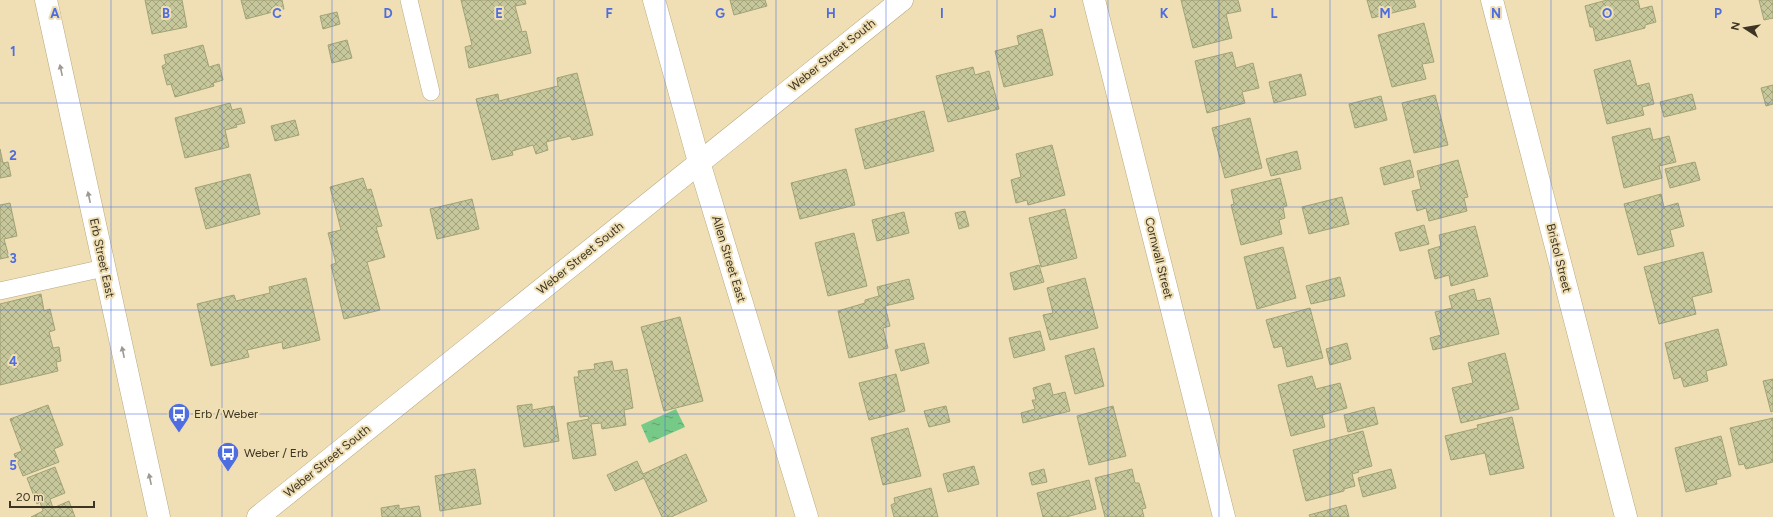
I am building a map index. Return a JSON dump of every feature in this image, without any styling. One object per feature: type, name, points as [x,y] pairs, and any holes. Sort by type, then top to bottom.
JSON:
[{"type":"street","name":"Erb Street East","points":[[46,0],[159,517]]},
{"type":"street","name":"Allen Street East","points":[[654,0],[699,162],[807,517]]},
{"type":"street","name":"Weber Street South","points":[[258,517],[902,0]]},
{"type":"street","name":"Cornwall Street","points":[[1094,0],[1224,517]]},
{"type":"street","name":"Bristol Street","points":[[1492,0],[1626,517]]},
{"type":"lane","points":[[409,0],[431,92]]},
{"type":"lane","points":[[0,291],[104,268]]},
{"type":"water","points":[[676,409],[685,427],[649,443],[641,425]]},
{"type":"building","points":[[145,0],[182,0],[187,27],[152,34]]},
{"type":"building","points":[[241,0],[282,0],[284,9],[246,19]]},
{"type":"building","points":[[461,0],[525,0],[526,4],[515,6],[522,32],[526,31],[531,53],[469,68],[465,47],[472,45]]},
{"type":"building","points":[[730,0],[765,0],[767,6],[734,15]]},
{"type":"building","points":[[1181,0],[1238,0],[1241,11],[1226,14],[1232,38],[1193,48]]},
{"type":"building","points":[[1367,0],[1414,0],[1416,7],[1372,18]]},
{"type":"building","points":[[1607,0],[1638,0],[1640,9],[1652,6],[1656,22],[1645,25],[1645,28],[1596,41],[1593,27],[1590,27],[1585,6]]},
{"type":"building","points":[[1759,0],[1773,0],[1773,18],[1764,20]]},
{"type":"building","points":[[337,12],[340,24],[323,29],[320,16]]},
{"type":"building","points":[[1424,23],[1434,62],[1422,64],[1426,79],[1392,87],[1378,35]]},
{"type":"building","points":[[1042,29],[1053,75],[1004,87],[995,51],[1019,45],[1017,36]]},
{"type":"building","points":[[347,40],[352,58],[332,63],[328,45]]},
{"type":"building","points":[[203,45],[209,67],[219,64],[223,80],[213,83],[214,86],[175,97],[171,84],[167,85],[162,66],[166,64],[164,55]]},
{"type":"building","points":[[1232,52],[1236,68],[1253,63],[1259,88],[1242,92],[1245,103],[1207,113],[1195,61]]},
{"type":"building","points":[[1630,60],[1637,86],[1649,83],[1654,104],[1642,107],[1644,115],[1607,124],[1594,70]]},
{"type":"building","points":[[973,67],[975,75],[989,71],[999,109],[948,122],[936,76]]},
{"type":"building","points":[[577,73],[593,135],[572,140],[570,136],[546,142],[548,150],[536,154],[533,145],[512,151],[513,155],[492,160],[476,99],[498,94],[499,101],[558,86],[557,78]]},
{"type":"building","points":[[1301,74],[1306,95],[1274,103],[1269,82]]},
{"type":"building","points":[[1773,85],[1773,104],[1766,106],[1761,88]]},
{"type":"building","points":[[1692,94],[1696,109],[1664,117],[1660,102]]},
{"type":"building","points":[[1435,95],[1448,145],[1414,153],[1402,103]]},
{"type":"building","points":[[1381,96],[1387,120],[1355,128],[1349,104]]},
{"type":"building","points":[[230,103],[232,110],[241,108],[245,123],[225,130],[229,147],[185,158],[175,118]]},
{"type":"building","points":[[924,111],[934,151],[865,169],[855,129]]},
{"type":"building","points":[[1250,118],[1262,168],[1225,178],[1212,128]]},
{"type":"building","points":[[295,120],[299,135],[275,141],[271,126]]},
{"type":"building","points":[[1650,128],[1653,140],[1669,136],[1676,162],[1659,166],[1662,178],[1624,188],[1612,137]]},
{"type":"building","points":[[1052,145],[1065,195],[1028,205],[1027,200],[1016,203],[1011,180],[1021,177],[1016,154]]},
{"type":"building","points":[[0,149],[3,163],[8,162],[11,176],[0,178]]},
{"type":"building","points":[[1297,151],[1301,169],[1271,176],[1266,159]]},
{"type":"building","points":[[1410,160],[1414,177],[1384,185],[1380,168]]},
{"type":"building","points":[[1458,160],[1468,197],[1464,198],[1467,211],[1429,221],[1426,208],[1417,211],[1412,191],[1421,189],[1417,171]]},
{"type":"building","points":[[1695,162],[1700,180],[1670,188],[1665,169]]},
{"type":"building","points":[[846,169],[855,205],[800,219],[791,183]]},
{"type":"building","points":[[250,174],[260,214],[206,229],[195,188]]},
{"type":"building","points":[[363,178],[367,190],[371,189],[382,226],[376,227],[385,257],[367,262],[380,310],[344,319],[331,265],[336,263],[328,233],[341,230],[330,187]]},
{"type":"building","points":[[1280,178],[1287,206],[1283,207],[1285,218],[1279,220],[1282,234],[1241,245],[1231,205],[1234,204],[1231,190]]},
{"type":"building","points":[[1661,194],[1664,207],[1678,203],[1684,226],[1670,230],[1674,246],[1638,255],[1624,204]]},
{"type":"building","points":[[1342,197],[1349,224],[1309,234],[1302,207]]},
{"type":"building","points":[[472,199],[479,229],[437,239],[430,209]]},
{"type":"building","points":[[10,203],[17,236],[4,239],[9,257],[0,259],[0,205]]},
{"type":"building","points":[[1065,209],[1077,258],[1041,267],[1029,218]]},
{"type":"building","points":[[965,211],[969,226],[959,229],[955,213]]},
{"type":"building","points":[[904,212],[909,233],[877,241],[872,220]]},
{"type":"building","points":[[1424,225],[1429,244],[1400,251],[1395,233]]},
{"type":"building","points":[[1475,226],[1488,276],[1451,286],[1449,275],[1435,279],[1428,250],[1441,246],[1439,235]]},
{"type":"building","points":[[854,233],[867,286],[828,296],[815,243]]},
{"type":"building","points":[[1283,247],[1296,298],[1257,309],[1244,257]]},
{"type":"building","points":[[1703,252],[1712,292],[1692,297],[1696,314],[1659,324],[1644,267]]},
{"type":"building","points":[[1039,265],[1044,282],[1014,290],[1010,273]]},
{"type":"building","points":[[1340,277],[1345,296],[1311,304],[1306,286]]},
{"type":"building","points":[[306,278],[320,340],[283,349],[282,342],[247,350],[249,357],[211,366],[197,304],[234,295],[236,301],[270,293],[269,287]]},
{"type":"building","points":[[1085,278],[1098,328],[1050,340],[1043,315],[1053,313],[1047,288]]},
{"type":"building","points":[[909,279],[914,299],[885,306],[890,326],[883,328],[888,348],[849,358],[838,311],[865,303],[865,300],[879,296],[877,287]]},
{"type":"building","points":[[1474,289],[1477,301],[1490,298],[1499,334],[1433,350],[1430,338],[1441,335],[1435,312],[1452,308],[1449,296]]},
{"type":"building","points":[[41,294],[44,311],[50,309],[55,330],[49,332],[53,348],[59,347],[61,361],[56,362],[58,371],[0,385],[0,304]]},
{"type":"building","points":[[1310,308],[1323,358],[1287,367],[1282,346],[1274,348],[1266,320]]},
{"type":"building","points":[[680,317],[703,401],[664,411],[641,327]]},
{"type":"building","points":[[1718,329],[1727,365],[1706,371],[1708,381],[1684,387],[1681,377],[1674,379],[1665,343]]},
{"type":"building","points":[[1040,331],[1045,350],[1014,358],[1009,338]]},
{"type":"building","points":[[924,343],[929,363],[901,371],[895,350]]},
{"type":"building","points":[[1347,343],[1351,359],[1330,365],[1326,349]]},
{"type":"building","points":[[1094,348],[1104,386],[1075,394],[1065,356]]},
{"type":"building","points":[[1505,353],[1519,409],[1461,423],[1452,388],[1473,383],[1468,363]]},
{"type":"building","points":[[612,361],[614,371],[627,369],[633,408],[624,410],[626,425],[602,429],[601,423],[591,424],[596,455],[573,459],[567,423],[589,419],[588,416],[580,417],[574,377],[579,377],[578,371],[595,369],[594,364]]},
{"type":"building","points":[[896,374],[905,411],[869,420],[859,383]]},
{"type":"building","points":[[1312,376],[1316,389],[1340,383],[1347,408],[1322,415],[1325,427],[1291,436],[1278,385]]},
{"type":"building","points":[[1773,379],[1773,411],[1771,412],[1763,381]]},
{"type":"building","points":[[1050,383],[1053,395],[1065,392],[1070,411],[1023,423],[1021,413],[1035,409],[1032,400],[1036,400],[1033,388]]},
{"type":"building","points":[[532,404],[532,410],[554,406],[559,441],[524,447],[517,406]]},
{"type":"building","points":[[48,405],[63,445],[54,449],[59,462],[23,476],[14,454],[22,451],[10,419]]},
{"type":"building","points":[[946,406],[950,422],[929,427],[924,411]]},
{"type":"building","points":[[1113,406],[1126,456],[1089,465],[1077,416]]},
{"type":"building","points":[[1374,407],[1378,424],[1348,432],[1344,415]]},
{"type":"building","points":[[1512,417],[1524,468],[1490,475],[1485,453],[1451,460],[1445,436],[1478,428],[1477,425]]},
{"type":"building","points":[[1773,418],[1773,462],[1746,469],[1744,464],[1739,465],[1730,428]]},
{"type":"building","points":[[908,428],[921,476],[883,485],[871,438]]},
{"type":"building","points":[[1363,431],[1372,466],[1358,470],[1359,472],[1352,474],[1355,486],[1344,489],[1344,491],[1306,501],[1293,450]]},
{"type":"building","points":[[1721,436],[1731,476],[1716,480],[1717,484],[1686,492],[1675,448]]},
{"type":"building","points":[[686,454],[707,501],[671,517],[662,517],[644,478],[615,491],[607,475],[637,461],[643,474]]},
{"type":"building","points":[[974,466],[979,484],[948,492],[943,474]]},
{"type":"building","points":[[55,467],[65,493],[50,499],[53,508],[69,501],[75,517],[31,517],[43,511],[40,502],[37,504],[27,478]]},
{"type":"building","points":[[475,469],[481,504],[440,511],[435,476]]},
{"type":"building","points":[[1044,469],[1047,482],[1032,485],[1029,473]]},
{"type":"building","points":[[1132,469],[1135,483],[1139,483],[1146,508],[1142,509],[1144,517],[1105,517],[1095,478]]},
{"type":"building","points":[[1391,469],[1396,488],[1363,497],[1358,478]]},
{"type":"building","points":[[1089,480],[1096,509],[1066,517],[1043,517],[1037,493]]},
{"type":"building","points":[[931,488],[938,517],[894,517],[891,505],[895,503],[894,498]]},
{"type":"building","points":[[399,505],[399,509],[419,506],[421,517],[382,517],[381,508]]},
{"type":"building","points":[[1346,505],[1349,517],[1310,517],[1309,515]]},
{"type":"place","name":"Erb / Weber","points":[[179,434]]},
{"type":"place","name":"Weber / Erb","points":[[228,472]]}]
